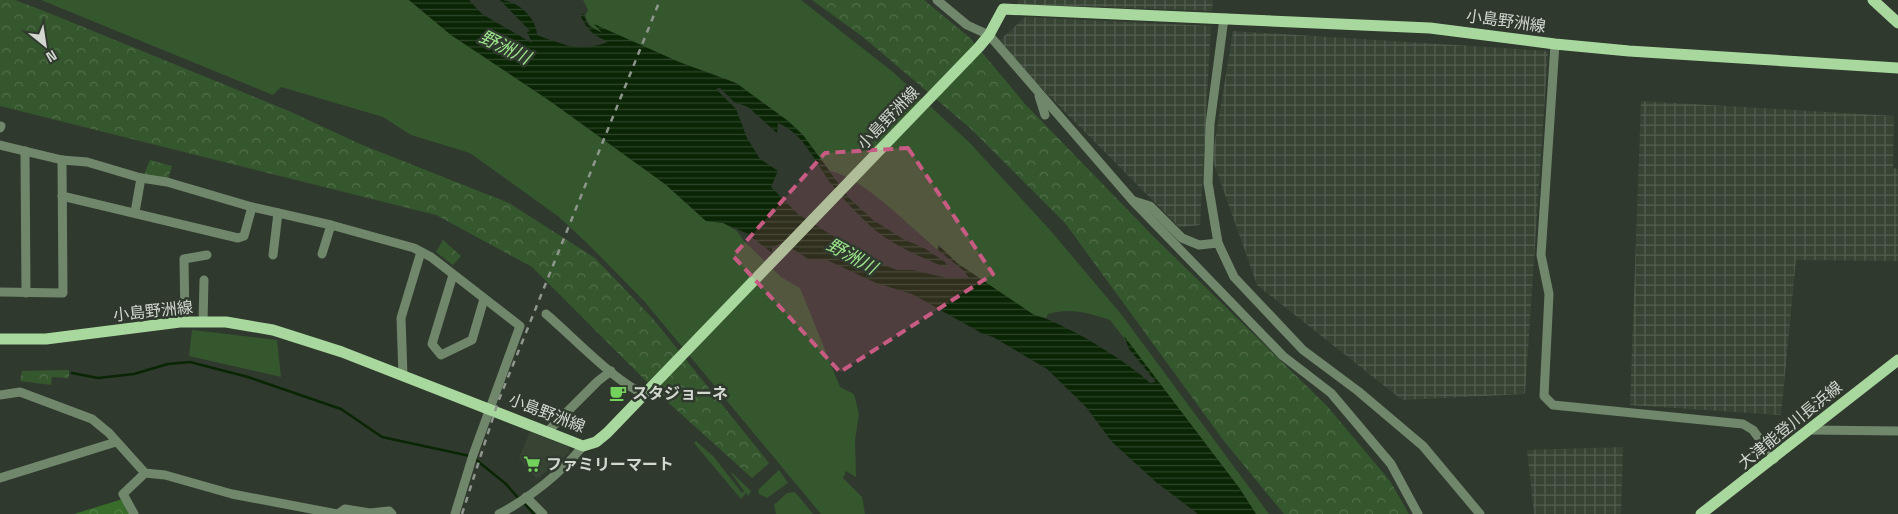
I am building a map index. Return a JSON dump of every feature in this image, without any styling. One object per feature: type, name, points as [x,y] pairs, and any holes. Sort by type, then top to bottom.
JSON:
[{"type":"main road","points":[[1873,0],[1898,23]]},
{"type":"main road","name":"小島野洲線","points":[[0,339],[46,340],[185,322],[234,323],[273,330],[308,340],[491,408],[583,446],[596,442],[648,391],[979,47],[989,35],[1006,5],[1430,28],[1555,44],[1898,68]]},
{"type":"main road","name":"大津能登川長浜線","points":[[1701,514],[1774,459],[1898,360]]},
{"type":"street","points":[[937,0],[967,25],[989,35],[1038,94],[1133,201],[1283,356],[1331,393],[1391,464],[1418,514]]},
{"type":"street","points":[[1224,18],[1207,157],[1210,202],[1218,244],[1234,277],[1263,310],[1303,350],[1358,391],[1423,446],[1480,514]]},
{"type":"street","points":[[1555,44],[1541,255],[1549,294],[1544,396],[1553,405],[1743,424],[1753,430],[1774,459]]},
{"type":"street","points":[[1038,94],[1045,115]]},
{"type":"street","points":[[0,145],[62,160],[87,162],[141,178],[167,182],[252,208],[331,225],[421,252],[520,326],[472,457],[455,514]]},
{"type":"street","points":[[25,151],[26,293]]},
{"type":"street","points":[[0,292],[62,293],[62,160]]},
{"type":"street","points":[[135,212],[141,178]]},
{"type":"street","points":[[62,196],[238,238],[244,236],[252,208]]},
{"type":"street","points":[[1133,201],[1150,206],[1182,238],[1199,245],[1218,244]]},
{"type":"street","points":[[273,255],[278,213]]},
{"type":"street","points":[[322,254],[331,225]]},
{"type":"street","points":[[403,376],[401,318],[421,252]]},
{"type":"street","points":[[185,322],[184,259],[207,256]]},
{"type":"street","points":[[453,275],[432,344],[441,355],[472,340],[484,300]]},
{"type":"street","points":[[203,322],[204,280]]},
{"type":"street","points":[[546,314],[636,391],[648,391]]},
{"type":"street","points":[[548,431],[598,381],[611,371]]},
{"type":"street","points":[[0,396],[20,392],[92,419],[109,433],[145,473],[165,476],[232,494],[337,514],[345,508],[370,513],[389,512],[392,514]]},
{"type":"street","points":[[1810,430],[1898,431]]},
{"type":"street","points":[[0,478],[116,442]]},
{"type":"street","points":[[499,514],[523,499],[569,463],[583,446]]},
{"type":"street","points":[[134,514],[123,494],[145,473]]},
{"type":"street","points":[[523,499],[543,514]]},
{"type":"highlighted area","points":[[908,148],[993,274],[840,372],[733,256],[825,153]]},
{"type":"shaded area","points":[[1019,0],[1213,0],[1212,11],[1017,4]]},
{"type":"shaded area","points":[[1025,17],[1211,26],[1200,225],[1179,227],[997,43]]},
{"type":"shaded area","points":[[1233,31],[1548,51],[1525,394],[1402,400],[1257,285],[1212,158]]},
{"type":"shaded area","points":[[1641,101],[1894,116],[1893,168],[1898,169],[1898,261],[1796,260],[1781,415],[1630,405]]},
{"type":"shaded area","points":[[530,432],[569,447],[569,453],[537,479],[519,458]]},
{"type":"shaded area","points":[[1623,447],[1621,514],[1534,514],[1527,450]]},
{"type":"green space","points":[[0,0],[15,0],[44,11],[289,111],[360,144],[509,203],[595,258],[654,320],[769,463],[752,478],[661,396],[532,267],[436,215],[0,106]]},
{"type":"green space","points":[[41,0],[409,0],[451,35],[550,101],[665,184],[706,221],[723,223],[737,231],[743,240],[781,277],[800,288],[840,387],[854,394],[859,414],[855,440],[856,477],[846,471],[843,478],[862,497],[865,514],[821,514],[644,301],[559,217],[470,153],[411,135],[383,117],[281,87],[273,95]]},
{"type":"green space","points":[[583,0],[801,0],[893,72],[970,143],[1050,230],[1121,314],[1269,514],[1256,514],[1240,489],[1110,320],[1087,313],[1072,311],[1048,314],[1046,318],[1034,315],[957,263],[939,245],[938,250],[872,193],[843,175],[830,171],[803,135],[788,121],[736,83],[679,62],[595,25],[603,33],[597,30],[590,25],[585,16],[588,10]]},
{"type":"green space","points":[[812,0],[924,0],[970,38],[1025,104],[1153,236],[1327,406],[1390,481],[1409,514],[1284,514],[1224,441],[1065,223],[970,128],[863,37]]},
{"type":"green space","points":[[150,160],[172,166],[167,182],[144,175]]},
{"type":"green space","points":[[443,240],[461,256],[453,265],[436,252]]},
{"type":"green space","points":[[192,330],[277,340],[281,377],[189,356]]},
{"type":"green space","points":[[69,370],[69,378],[52,377],[51,385],[20,381],[22,371]]},
{"type":"green space","points":[[696,441],[714,457],[742,493],[744,491],[729,470],[751,491],[748,496],[746,493],[741,499],[694,443]]},
{"type":"green space","points":[[779,470],[788,483],[767,498],[759,494],[758,490]]},
{"type":"green space","points":[[795,492],[813,514],[776,514],[774,505],[787,493]]},
{"type":"green space","points":[[126,498],[138,514],[74,514]]},
{"type":"water","name":"野洲川","points":[[409,0],[469,0],[482,14],[532,43],[527,32],[530,31],[500,0],[506,1],[513,3],[530,16],[534,22],[537,35],[564,45],[580,47],[608,42],[589,29],[581,17],[583,13],[588,25],[602,33],[594,24],[679,62],[736,83],[788,121],[803,135],[849,198],[873,220],[903,239],[924,248],[944,261],[948,266],[942,266],[912,253],[883,236],[866,222],[836,190],[809,150],[795,134],[778,123],[777,133],[748,107],[734,102],[720,88],[716,89],[736,109],[747,138],[760,159],[778,171],[771,187],[798,214],[873,261],[897,270],[913,270],[947,278],[969,278],[964,271],[938,250],[938,245],[957,263],[1034,315],[1078,334],[1127,364],[1150,383],[1156,382],[1129,349],[1124,336],[1240,489],[1256,514],[1198,514],[1157,483],[1112,442],[1086,407],[1047,369],[993,337],[983,334],[912,294],[876,283],[827,260],[808,259],[783,242],[772,248],[772,253],[746,233],[723,223],[706,221],[665,184],[550,101],[451,35]]},
{"type":"waterway","points":[[72,373],[98,378],[134,374],[168,364],[190,362],[248,377],[341,409],[382,437],[470,456]]},
{"type":"waterway","points":[[475,459],[506,484],[519,499]]},
{"type":"waterway","points":[[523,502],[534,514]]},
{"type":"railway","points":[[462,514],[498,402],[660,0]]},
{"type":"place","name":"スタジョーネ","points":[[618,393]]},
{"type":"place","name":"ファミリーマート","points":[[532,464]]}]
